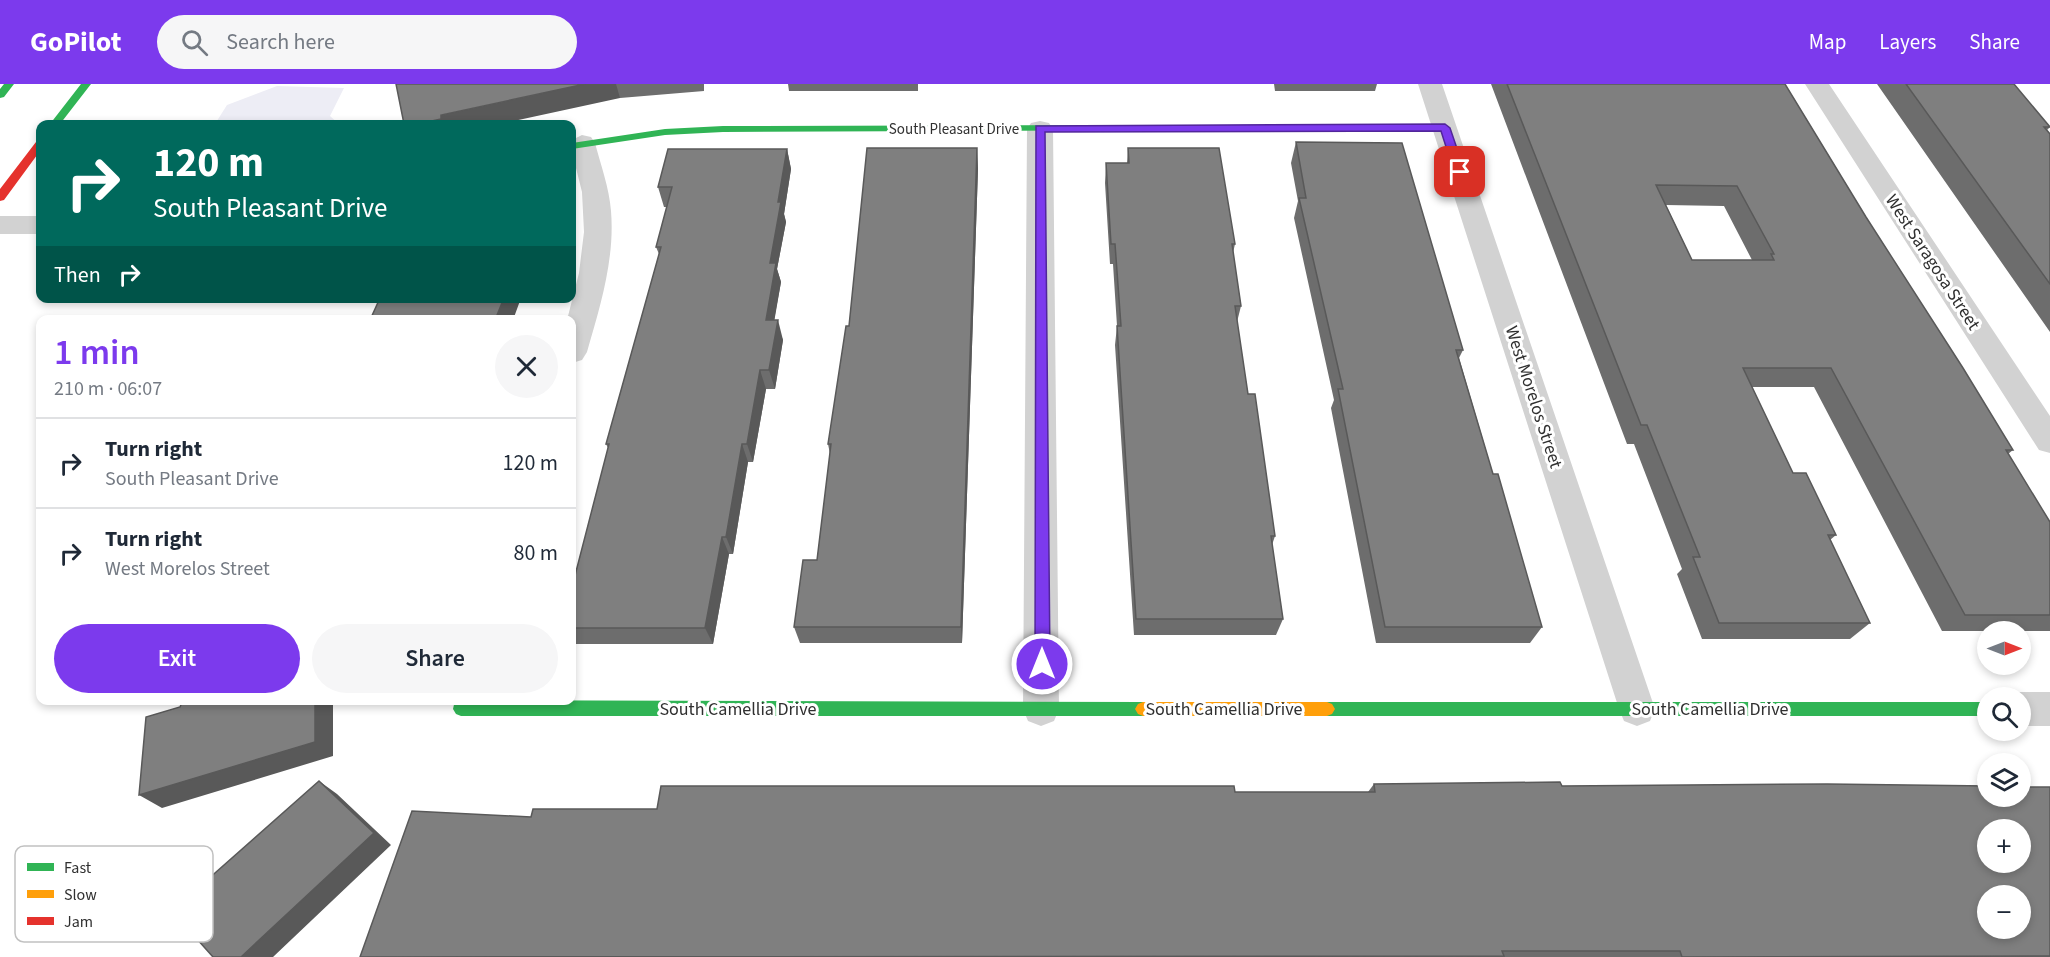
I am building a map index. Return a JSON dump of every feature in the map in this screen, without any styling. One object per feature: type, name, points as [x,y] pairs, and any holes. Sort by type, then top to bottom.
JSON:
[{"type":"street","points":[[0,95],[9,84]]},
{"type":"street","points":[[58,120],[86,84]]},
{"type":"street","name":"West Morelos Street","points":[[1430,84],[1637,710]]},
{"type":"street","name":"West Saragosa Street","points":[[1817,84],[2050,441]]},
{"type":"street","name":"South Pleasant Drive","points":[[577,145],[665,132],[723,129],[1445,128]]},
{"type":"street","points":[[1040,129],[1041,709]]},
{"type":"street","points":[[576,338],[588,299],[597,243],[596,194],[577,145]]},
{"type":"street","points":[[0,197],[36,149]]},
{"type":"street","points":[[0,225],[36,225]]},
{"type":"street","name":"South Camellia Drive","points":[[462,705],[1041,709],[1977,709]]},
{"type":"street","points":[[2031,709],[2050,709]]},
{"type":"shaded area","points":[[277,86],[344,88],[330,116],[334,120],[218,120],[227,105]]},
{"type":"building","points":[[396,84],[585,84],[441,115],[441,119],[436,120],[403,120]]},
{"type":"building","points":[[1507,84],[1785,84],[2013,450],[2006,450],[2050,522],[2050,615],[1965,615],[1831,368],[1743,368],[1793,473],[1806,473],[1836,535],[1828,535],[1870,623],[1719,623],[1693,557],[1700,557],[1647,425],[1641,425]],"holes":[[[1656,185],[1737,186],[1774,254],[1771,254],[1774,260],[1692,260]]]},
{"type":"building","points":[[1906,84],[2014,84],[2050,127],[2044,127],[2050,134],[2050,284]]},
{"type":"building","points":[[1296,142],[1402,143],[1463,350],[1456,350],[1493,474],[1498,474],[1542,627],[1385,627],[1338,389],[1343,389],[1299,198],[1306,198]]},
{"type":"building","points":[[867,148],[977,148],[961,627],[794,627],[803,560],[817,560],[831,444],[828,444],[846,326],[849,326]]},
{"type":"building","points":[[1128,148],[1219,148],[1235,244],[1232,244],[1241,306],[1235,306],[1248,394],[1255,394],[1275,536],[1271,536],[1283,619],[1136,619],[1117,326],[1121,326],[1115,244],[1111,244],[1106,163],[1129,163]]},
{"type":"building","points":[[668,149],[787,149],[778,202],[781,202],[770,263],[776,263],[766,320],[778,320],[769,370],[760,370],[747,444],[742,444],[726,537],[722,537],[705,628],[576,628],[576,572],[609,444],[606,444],[661,247],[656,247],[672,187],[658,187]]},
{"type":"building","points":[[378,303],[502,303],[497,315],[372,315]]},
{"type":"building","points":[[181,705],[315,705],[315,742],[139,795],[146,717]]},
{"type":"building","points":[[319,781],[374,833],[241,957],[213,957],[200,942],[213,942],[213,875]]},
{"type":"building","points":[[1560,782],[1562,786],[1827,784],[1977,786],[1977,807],[2031,807],[2031,787],[2050,787],[2050,956],[1682,957],[1680,951],[1502,951],[1504,956],[360,957],[412,811],[531,817],[533,809],[657,809],[661,786],[1234,786],[1235,792],[1375,792],[1374,784]]},
{"type":"traffic: fast","points":[[0,95],[9,84]]},
{"type":"traffic: fast","points":[[58,120],[86,84]]},
{"type":"traffic: fast","points":[[576,145],[665,132],[723,129],[1167,128]]},
{"type":"traffic: fast","points":[[462,705],[461,709],[1143,709]]},
{"type":"traffic: fast","points":[[1327,709],[1977,709]]},
{"type":"traffic: slow","points":[[1143,709],[1327,709]]},
{"type":"traffic: jam","points":[[1167,128],[1445,128]]},
{"type":"traffic: jam","points":[[0,197],[36,149]]},
{"type":"route","points":[[1042,664],[1040,129],[1445,128],[1460,172]]}]
